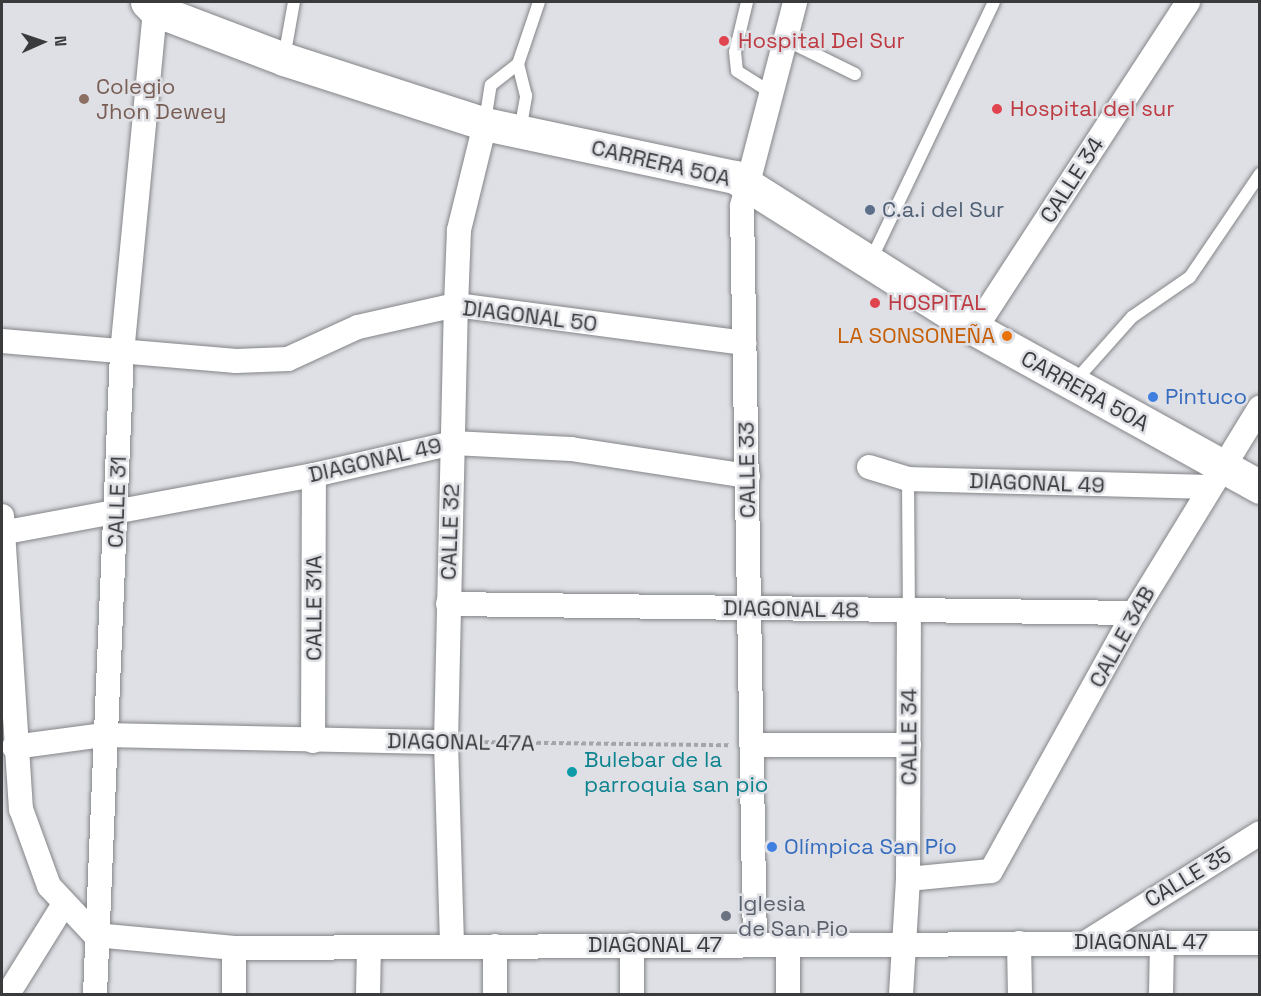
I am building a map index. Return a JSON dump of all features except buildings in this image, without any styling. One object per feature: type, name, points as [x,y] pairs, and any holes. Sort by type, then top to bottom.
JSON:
[{"type":"street","name":"CALLE 33","points":[[755,945],[742,206],[795,2]]},
{"type":"street","name":"CALLE 34","points":[[975,329],[1188,2]]},
{"type":"street","name":"CARRERA 50A","points":[[151,6],[284,59],[485,124],[735,177],[975,329],[1073,384],[1214,477],[1260,487]]},
{"type":"street","name":"CALLE 31","points":[[95,994],[95,935],[104,735],[118,507],[122,353],[151,6]]},
{"type":"street","name":"CALLE 32","points":[[452,944],[446,742],[459,230],[485,124]]},
{"type":"street","name":"DIAGONAL 50","points":[[2,341],[122,353],[288,359],[358,327],[456,305],[745,343]]},
{"type":"street","name":"CALLE 34B","points":[[908,879],[991,871],[1134,613],[1214,477],[1260,407]]},
{"type":"street","name":"DIAGONAL 49","points":[[4,524],[314,475],[453,443],[571,449],[748,476]]},
{"type":"street","name":"DIAGONAL 49","points":[[868,467],[908,479],[1214,477]]},
{"type":"street","name":"CALLE 31A","points":[[313,741],[314,475]]},
{"type":"street","points":[[4,524],[5,592],[14,747],[21,809],[34,852],[49,886],[95,935]]},
{"type":"street","name":"DIAGONAL 48","points":[[448,604],[1134,613]]},
{"type":"street","name":"CALLE 34","points":[[901,994],[902,943],[908,879],[909,610]]},
{"type":"street","name":"DIAGONAL 47A","points":[[14,747],[104,735],[446,742]]},
{"type":"street","points":[[753,746],[909,745]]},
{"type":"street","name":"CALLE 35","points":[[1087,942],[1260,833]]},
{"type":"street","points":[[8,994],[64,904]]},
{"type":"street","name":"DIAGONAL 47","points":[[95,935],[234,948],[452,944],[495,946],[1260,943]]},
{"type":"street","name":"CALLE 35","points":[[1161,994],[1162,942]]},
{"type":"street","points":[[1019,943],[1020,994]]},
{"type":"street","points":[[788,944],[788,994]]},
{"type":"street","points":[[632,945],[632,994]]},
{"type":"street","points":[[495,946],[495,994]]},
{"type":"street","points":[[368,994],[369,947]]},
{"type":"street","points":[[234,948],[234,994]]},
{"type":"lane","points":[[284,59],[294,2]]},
{"type":"lane","points":[[520,131],[526,96],[518,64],[539,2]]},
{"type":"lane","points":[[747,2],[735,52],[737,71],[772,94]]},
{"type":"lane","points":[[870,263],[994,2]]},
{"type":"lane","points":[[786,40],[855,74]]},
{"type":"lane","points":[[485,124],[491,85],[518,64]]},
{"type":"lane","points":[[1073,384],[1132,317],[1190,277],[1260,174]]},
{"type":"lane","name":"CALLE 34","points":[[908,479],[909,610]]},
{"type":"path","name":"DIAGONAL 47A","points":[[446,742],[753,746]]},
{"type":"place","name":"Hospital Del Sur","points":[[724,41]]},
{"type":"place","name":"Colegio Jhon Dewey","points":[[84,99]]},
{"type":"place","name":"Hospital del sur","points":[[997,109]]},
{"type":"place","name":"C.a.i del Sur","points":[[870,210]]},
{"type":"place","name":"HOSPITAL","points":[[875,303]]},
{"type":"place","name":"LA SONSONEÑA","points":[[1007,336]]},
{"type":"place","name":"Pintuco","points":[[1153,397]]},
{"type":"place","name":"Bulebar de la parroquia san pio","points":[[572,772]]},
{"type":"place","name":"Olímpica San Pío","points":[[772,847]]},
{"type":"place","name":"Iglesia de San Pio","points":[[726,916]]}]
